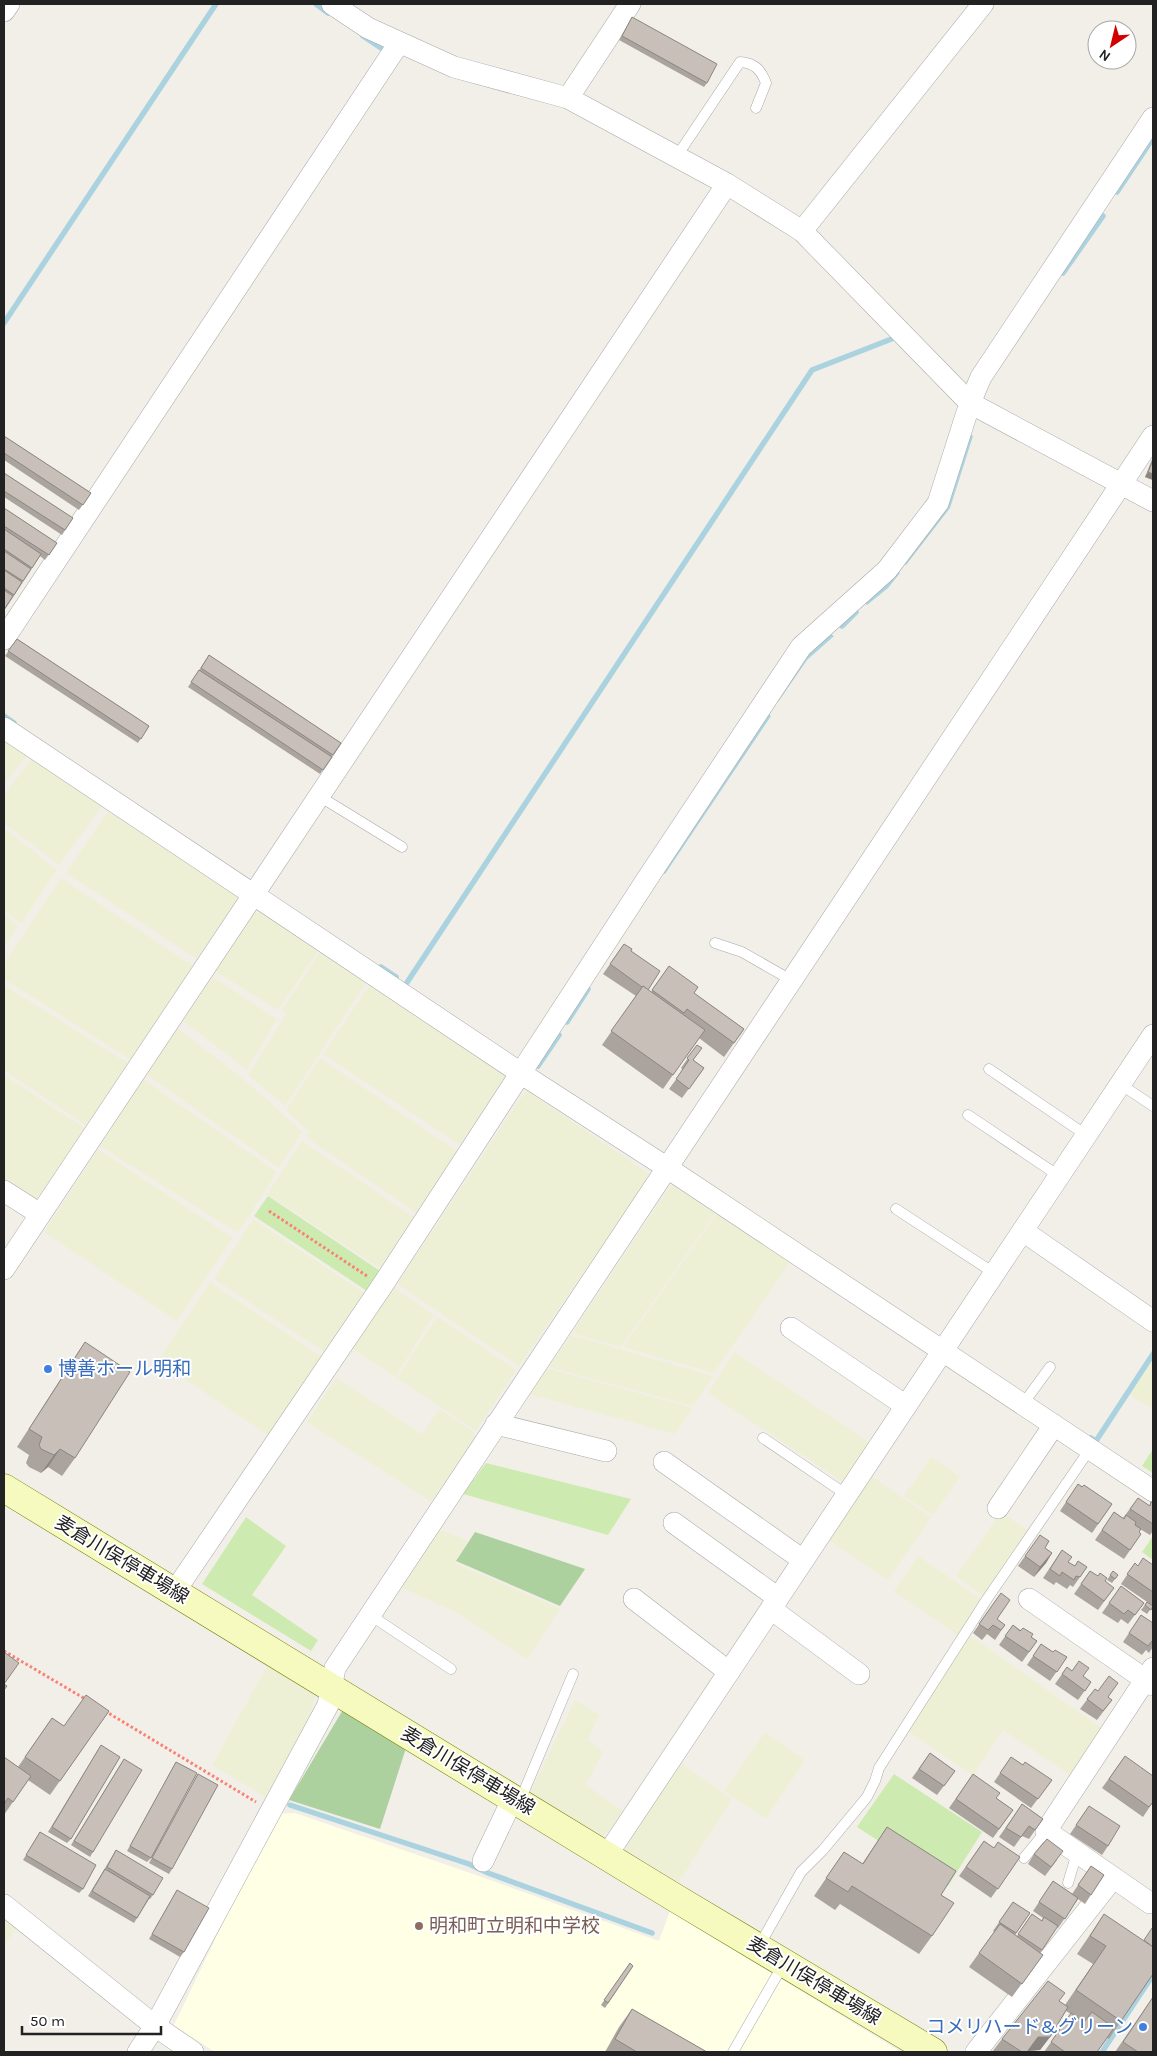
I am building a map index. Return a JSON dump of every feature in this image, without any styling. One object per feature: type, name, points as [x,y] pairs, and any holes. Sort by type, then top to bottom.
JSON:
[{"type":"main road","name":"麦倉川俣停車場線","points":[[4,1488],[933,2052]]},
{"type":"street","points":[[4,11],[8,4]]},
{"type":"street","points":[[332,4],[368,28],[454,67],[568,98],[727,184],[802,231],[970,403],[1153,500]]},
{"type":"street","points":[[568,98],[630,4]]},
{"type":"street","points":[[802,231],[983,4]]},
{"type":"street","points":[[4,639],[399,43]]},
{"type":"street","points":[[175,1592],[382,1286],[522,1074],[651,873],[801,647],[887,570],[938,503],[970,403],[982,377],[1153,118]]},
{"type":"street","points":[[4,1269],[727,184]]},
{"type":"street","points":[[138,2052],[155,2026],[328,1706],[335,1668],[1153,436]]},
{"type":"street","points":[[4,728],[522,1074],[943,1350],[1153,1491]]},
{"type":"street","points":[[607,1855],[1153,1035]]},
{"type":"street","points":[[4,1191],[40,1214]]},
{"type":"street","points":[[1023,1231],[1153,1321]]},
{"type":"street","points":[[791,1328],[906,1406]]},
{"type":"street","points":[[496,1424],[606,1451]]},
{"type":"street","points":[[998,1508],[1054,1425]]},
{"type":"street","points":[[664,1462],[803,1560]]},
{"type":"street","points":[[674,1523],[859,1674]]},
{"type":"street","points":[[634,1599],[729,1672]]},
{"type":"street","points":[[1029,1599],[1151,1677],[1046,1831],[1150,1904]]},
{"type":"street","points":[[483,1861],[516,1800]]},
{"type":"street","points":[[976,2052],[1113,1878]]},
{"type":"street","points":[[4,1905],[155,2026],[193,2052]]},
{"type":"lane","points":[[677,156],[740,62],[750,63],[761,71],[766,83],[756,108]]},
{"type":"lane","points":[[320,796],[402,847]]},
{"type":"lane","points":[[715,943],[742,952],[791,980]]},
{"type":"lane","points":[[989,1069],[1086,1135]]},
{"type":"lane","points":[[1120,1084],[1153,1106]]},
{"type":"lane","points":[[968,1115],[1059,1176]]},
{"type":"lane","points":[[896,1209],[994,1273]]},
{"type":"lane","points":[[1023,1404],[1050,1367]]},
{"type":"lane","points":[[763,1438],[847,1495]]},
{"type":"lane","points":[[758,1946],[801,1872],[823,1850],[867,1797],[879,1768],[987,1600],[1090,1449]]},
{"type":"lane","points":[[370,1615],[451,1669]]},
{"type":"lane","points":[[516,1800],[573,1674]]},
{"type":"lane","points":[[1024,1858],[1046,1831]]},
{"type":"lane","points":[[1068,1883],[1077,1853]]},
{"type":"lane","points":[[733,2052],[784,1962]]},
{"type":"path","points":[[269,1211],[382,1286]]},
{"type":"path","points":[[4,1651],[88,1701]]},
{"type":"path","points":[[104,1711],[272,1811]]},
{"type":"shaded area","points":[[4,738],[28,754],[4,784]]},
{"type":"shaded area","points":[[32,758],[103,805],[59,865],[4,823],[4,795]]},
{"type":"shaded area","points":[[108,811],[239,897],[197,959],[66,873]]},
{"type":"shaded area","points":[[4,828],[57,870],[21,924],[4,910]]},
{"type":"shaded area","points":[[61,878],[193,966],[131,1060],[4,979],[4,964]]},
{"type":"shaded area","points":[[262,910],[318,951],[278,1010],[215,971],[252,912],[257,914]]},
{"type":"shaded area","points":[[4,914],[18,926],[4,947]]},
{"type":"shaded area","points":[[320,952],[366,983],[285,1106],[248,1075],[286,1014],[282,1010]]},
{"type":"shaded area","points":[[213,977],[277,1019],[247,1070],[183,1021]]},
{"type":"shaded area","points":[[371,983],[506,1073],[510,1080],[463,1147],[323,1054]]},
{"type":"shaded area","points":[[4,985],[129,1064],[88,1127],[4,1070]]},
{"type":"shaded area","points":[[177,1028],[240,1076],[302,1132],[279,1168],[147,1075]]},
{"type":"shaded area","points":[[320,1058],[460,1153],[419,1215],[306,1137],[309,1132],[286,1110]]},
{"type":"shaded area","points":[[4,1075],[86,1129],[41,1199],[36,1201],[4,1180]]},
{"type":"shaded area","points":[[143,1079],[277,1172],[238,1233],[100,1146]]},
{"type":"shaded area","points":[[526,1090],[648,1173],[646,1183],[519,1366],[397,1284]]},
{"type":"shaded area","points":[[302,1141],[416,1219],[381,1269],[267,1194]]},
{"type":"shaded area","points":[[98,1149],[233,1238],[177,1321],[44,1232]]},
{"type":"shaded area","points":[[673,1182],[717,1211],[621,1347],[572,1333]]},
{"type":"shaded area","points":[[718,1212],[791,1261],[714,1373],[623,1347]]},
{"type":"shaded area","points":[[253,1219],[366,1294],[326,1353],[214,1279]]},
{"type":"shaded area","points":[[210,1282],[322,1357],[269,1436],[158,1361]]},
{"type":"shaded area","points":[[393,1287],[434,1315],[395,1377],[353,1349]]},
{"type":"shaded area","points":[[437,1316],[516,1370],[476,1431],[397,1378]]},
{"type":"shaded area","points":[[571,1335],[714,1376],[693,1406],[549,1367]]},
{"type":"shaded area","points":[[734,1352],[873,1445],[846,1484],[708,1393]]},
{"type":"shaded area","points":[[1153,1360],[1153,1409],[1129,1394]]},
{"type":"shaded area","points":[[546,1368],[693,1408],[675,1434],[529,1394]]},
{"type":"shaded area","points":[[336,1378],[422,1434],[439,1409],[475,1433],[474,1439],[431,1502],[307,1422]]},
{"type":"shaded area","points":[[931,1457],[960,1477],[933,1515],[904,1496]]},
{"type":"shaded area","points":[[871,1476],[931,1517],[888,1580],[827,1539]]},
{"type":"shaded area","points":[[1001,1512],[1032,1533],[986,1598],[956,1576]]},
{"type":"shaded area","points":[[439,1530],[468,1540],[455,1563],[560,1609],[527,1659],[457,1613],[401,1587]]},
{"type":"shaded area","points":[[918,1556],[984,1601],[959,1636],[894,1591]]},
{"type":"shaded area","points":[[969,1635],[1103,1729],[1072,1776],[1003,1730],[973,1776],[905,1729]]},
{"type":"shaded area","points":[[269,1663],[316,1693],[307,1726],[265,1797],[212,1765]]},
{"type":"shaded area","points":[[575,1700],[599,1715],[588,1740],[603,1752],[586,1785],[623,1811],[614,1826],[602,1837],[529,1795]]},
{"type":"shaded area","points":[[765,1732],[805,1760],[766,1819],[724,1791]]},
{"type":"shaded area","points":[[679,1762],[732,1799],[679,1882],[626,1850],[626,1842]]},
{"type":"shaded area","name":"明和町立明和中学校","points":[[295,1813],[479,1876],[659,1941],[670,1911],[901,2052],[215,2052],[174,2025],[275,1814]]},
{"type":"shaded area","points":[[4,1914],[19,1925],[4,1946]]},
{"type":"green space","points":[[268,1196],[380,1271],[367,1291],[254,1216]]},
{"type":"green space","points":[[1153,1449],[1153,1473],[1142,1466]]},
{"type":"green space","points":[[486,1463],[631,1499],[608,1535],[463,1494]]},
{"type":"green space","points":[[246,1517],[286,1546],[252,1595],[318,1640],[311,1651],[202,1584]]},
{"type":"green space","points":[[475,1532],[585,1569],[560,1606],[456,1561]]},
{"type":"green space","points":[[1153,1536],[1153,1560],[1142,1552]]},
{"type":"green space","points":[[344,1708],[406,1748],[380,1829],[289,1800]]},
{"type":"green space","points":[[894,1774],[982,1832],[948,1886],[857,1827]]},
{"type":"water","points":[[970,434],[973,436],[950,508],[906,565],[903,563]]},
{"type":"water","points":[[897,571],[900,573],[888,588],[867,605],[864,602]]},
{"type":"water","points":[[829,633],[834,636],[807,660],[778,702],[774,699],[805,655]]},
{"type":"water","points":[[768,713],[771,716],[665,874],[660,870]]},
{"type":"building","points":[[632,17],[717,64],[707,83],[622,36]]},
{"type":"building","points":[[4,436],[91,493],[83,505],[4,453]]},
{"type":"building","points":[[1153,460],[1153,474],[1148,472]]},
{"type":"building","points":[[4,473],[73,518],[65,530],[4,491]]},
{"type":"building","points":[[4,508],[57,543],[49,555],[4,526]]},
{"type":"building","points":[[4,529],[41,554],[32,568],[4,549]]},
{"type":"building","points":[[4,551],[31,569],[23,581],[4,569]]},
{"type":"building","points":[[4,570],[22,582],[14,595],[4,588]]},
{"type":"building","points":[[4,590],[13,596],[5,608],[4,608]]},
{"type":"building","points":[[17,639],[149,726],[141,739],[8,651]]},
{"type":"building","points":[[209,655],[341,743],[333,755],[201,668]]},
{"type":"building","points":[[199,670],[332,757],[323,770],[191,682]]},
{"type":"building","points":[[624,944],[660,971],[648,990],[610,964]]},
{"type":"building","points":[[669,966],[698,987],[694,993],[744,1029],[734,1043],[687,1009],[684,1013],[652,990]]},
{"type":"building","points":[[643,986],[705,1030],[673,1075],[611,1031]]},
{"type":"building","points":[[697,1045],[702,1048],[693,1060],[704,1068],[689,1089],[676,1079],[689,1060],[687,1058]]},
{"type":"building","points":[[85,1342],[130,1372],[75,1458],[60,1449],[54,1455],[41,1449],[39,1445],[42,1437],[29,1429]]},
{"type":"building","points":[[1078,1484],[1082,1487],[1084,1485],[1112,1504],[1098,1524],[1066,1502]]},
{"type":"building","points":[[1138,1498],[1150,1506],[1151,1502],[1153,1503],[1153,1524],[1130,1509]]},
{"type":"building","points":[[1114,1512],[1124,1519],[1126,1515],[1136,1522],[1135,1525],[1141,1529],[1139,1532],[1141,1534],[1130,1550],[1102,1530]]},
{"type":"building","points":[[1040,1535],[1049,1541],[1045,1548],[1052,1553],[1040,1567],[1025,1556]]},
{"type":"building","points":[[1062,1550],[1072,1557],[1068,1562],[1075,1566],[1078,1561],[1087,1567],[1080,1577],[1076,1576],[1074,1580],[1062,1572],[1060,1576],[1050,1569]]},
{"type":"building","points":[[1143,1558],[1153,1565],[1153,1592],[1127,1574],[1135,1563],[1138,1566]]},
{"type":"building","points":[[1090,1571],[1098,1576],[1100,1573],[1107,1578],[1105,1581],[1114,1588],[1104,1601],[1081,1584]]},
{"type":"building","points":[[1113,1571],[1118,1575],[1115,1579],[1110,1575]]},
{"type":"building","points":[[1121,1586],[1144,1603],[1135,1615],[1128,1610],[1124,1614],[1109,1603]]},
{"type":"building","points":[[1001,1593],[1010,1600],[997,1619],[1005,1625],[1001,1630],[993,1625],[988,1630],[979,1624]]},
{"type":"building","points":[[1147,1602],[1153,1606],[1151,1610],[1145,1605]]},
{"type":"building","points":[[1141,1615],[1153,1623],[1153,1642],[1148,1646],[1129,1633]]},
{"type":"building","points":[[1013,1625],[1020,1631],[1023,1628],[1033,1634],[1031,1637],[1037,1641],[1029,1652],[1005,1636]]},
{"type":"building","points":[[1041,1644],[1053,1652],[1055,1650],[1067,1657],[1057,1672],[1033,1656]]},
{"type":"building","points":[[4,1652],[19,1663],[4,1684]]},
{"type":"building","points":[[1079,1661],[1089,1668],[1083,1676],[1091,1682],[1085,1691],[1062,1674],[1067,1667],[1072,1671]]},
{"type":"building","points":[[1109,1676],[1118,1683],[1108,1697],[1112,1700],[1103,1711],[1087,1699],[1095,1689],[1098,1691]]},
{"type":"building","points":[[86,1695],[109,1711],[60,1781],[25,1757],[52,1718],[64,1726]]},
{"type":"building","points":[[101,1745],[120,1757],[71,1839],[52,1827]]},
{"type":"building","points":[[930,1753],[955,1771],[944,1786],[919,1769]]},
{"type":"building","points":[[1125,1756],[1153,1776],[1153,1802],[1149,1807],[1109,1779]]},
{"type":"building","points":[[4,1757],[31,1776],[13,1802],[8,1798],[4,1804]]},
{"type":"building","points":[[1011,1757],[1023,1765],[1025,1762],[1052,1780],[1038,1799],[1000,1773]]},
{"type":"building","points":[[124,1759],[142,1770],[93,1852],[74,1841]]},
{"type":"building","points":[[176,1762],[197,1773],[151,1858],[130,1846]]},
{"type":"building","points":[[198,1774],[218,1785],[172,1869],[152,1858]]},
{"type":"building","points":[[973,1774],[1000,1793],[996,1798],[1013,1810],[999,1829],[956,1799]]},
{"type":"building","points":[[1022,1804],[1043,1819],[1035,1830],[1029,1826],[1021,1837],[1006,1828]]},
{"type":"building","points":[[1089,1806],[1120,1826],[1108,1846],[1076,1825]]},
{"type":"building","points":[[887,1827],[956,1871],[941,1895],[954,1903],[932,1936],[852,1886],[848,1892],[826,1878],[844,1852],[863,1864]]},
{"type":"building","points":[[40,1832],[96,1865],[83,1889],[26,1855]]},
{"type":"building","points":[[1047,1839],[1063,1851],[1051,1867],[1034,1854]]},
{"type":"building","points":[[984,1841],[994,1848],[998,1842],[1020,1857],[998,1889],[966,1867]]},
{"type":"building","points":[[116,1850],[163,1878],[153,1895],[107,1867]]},
{"type":"building","points":[[1091,1866],[1104,1875],[1091,1895],[1078,1885]]},
{"type":"building","points":[[105,1869],[150,1896],[137,1918],[92,1891]]},
{"type":"building","points":[[1053,1881],[1078,1898],[1065,1919],[1039,1902]]},
{"type":"building","points":[[177,1890],[209,1908],[184,1952],[152,1934]]},
{"type":"building","points":[[1013,1902],[1030,1913],[1016,1933],[999,1922]]},
{"type":"building","points":[[1032,1914],[1042,1921],[1044,1917],[1058,1926],[1042,1950],[1018,1934]]},
{"type":"building","points":[[1104,1914],[1153,1947],[1153,1974],[1121,2021],[1076,1990],[1106,1946],[1090,1936]]},
{"type":"building","points":[[1000,1924],[1043,1955],[1022,1984],[979,1953]]},
{"type":"building","points":[[1153,1928],[1153,1947],[1144,1940]]},
{"type":"building","points":[[630,1963],[633,1966],[608,2003],[604,2000]]},
{"type":"building","points":[[1048,1981],[1065,1993],[1059,2001],[1068,2007],[1050,2037],[1038,2037],[1027,2052],[1022,2052],[1002,2039]]},
{"type":"building","name":"コメリハード&グリーン","points":[[1153,1997],[1153,2052],[1138,2052],[1123,2042]]},
{"type":"building","points":[[632,2009],[707,2052],[637,2052],[615,2039]]},
{"type":"building","points":[[1092,2012],[1114,2028],[1097,2052],[1065,2052],[1051,2042],[1071,2013],[1084,2022]]},
{"type":"waterway","points":[[4,323],[216,4]]},
{"type":"waterway","points":[[316,4],[328,13]]},
{"type":"waterway","points":[[363,36],[381,48]]},
{"type":"waterway","points":[[1117,192],[1153,138]]},
{"type":"waterway","points":[[1063,273],[1103,216]]},
{"type":"waterway","points":[[406,984],[812,370],[894,338]]},
{"type":"waterway","points":[[842,626],[856,612]]},
{"type":"waterway","points":[[4,716],[14,723]]},
{"type":"waterway","points":[[381,967],[396,977]]},
{"type":"waterway","points":[[567,1022],[588,989]]},
{"type":"waterway","points":[[538,1066],[559,1035]]},
{"type":"waterway","points":[[1091,1438],[1096,1441],[1153,1354]]},
{"type":"waterway","points":[[290,1805],[469,1864],[488,1873],[652,1933]]},
{"type":"waterway","points":[[1102,2052],[1153,1975]]},
{"type":"place","name":"博善ホール明和","points":[[48,1369]]},
{"type":"place","name":"明和町立明和中学校","points":[[419,1926]]},
{"type":"place","name":"コメリハード&グリーン","points":[[1143,2027]]}]
